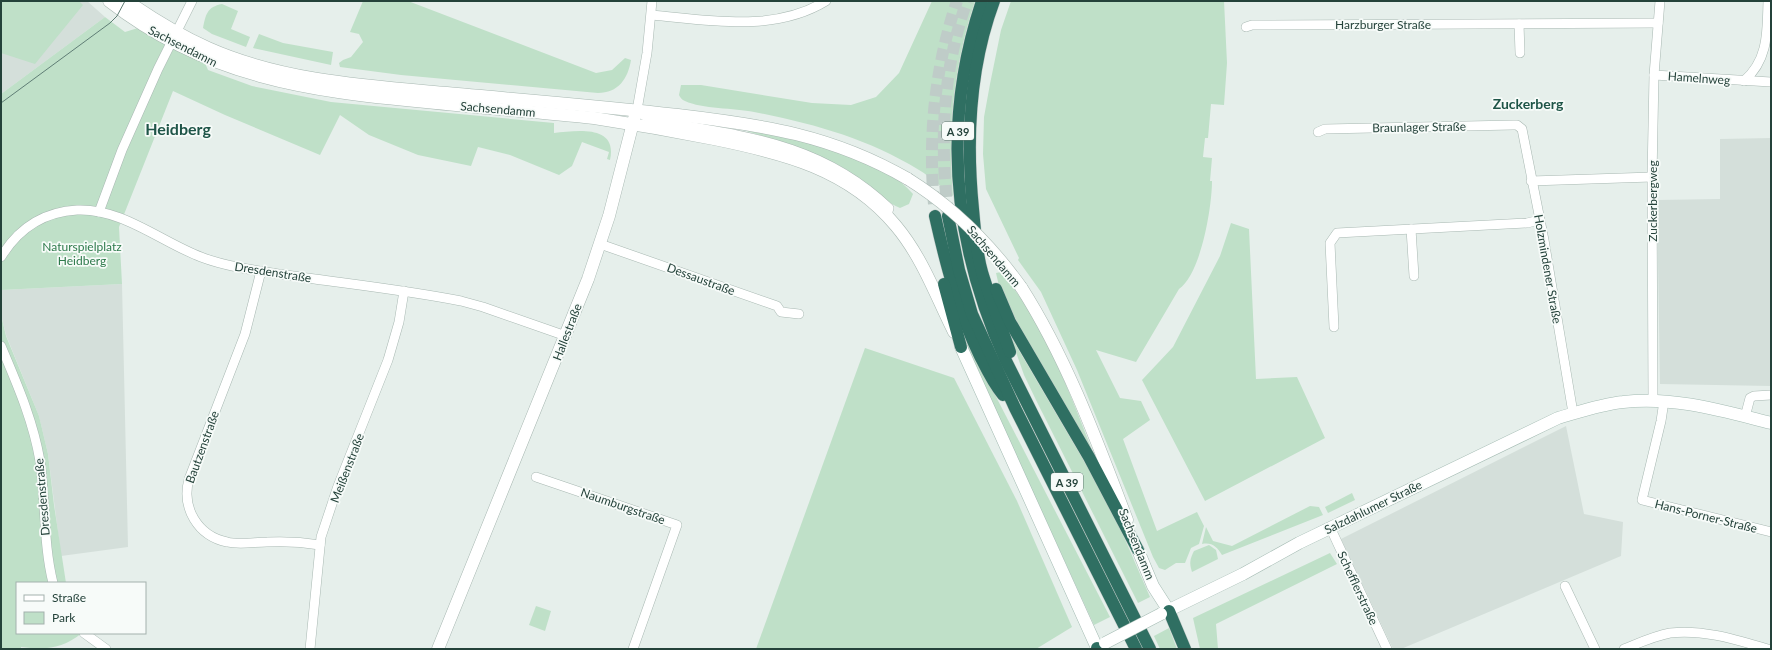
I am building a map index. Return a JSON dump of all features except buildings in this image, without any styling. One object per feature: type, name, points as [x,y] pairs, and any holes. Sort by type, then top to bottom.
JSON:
[{"type":"highway","name":"A 39","points":[[982,1],[968,49],[962,82],[957,145],[959,200],[970,263],[996,339],[1150,649]]},
{"type":"highway","points":[[994,1],[980,50],[970,111],[969,143],[972,205],[976,243],[982,272],[1023,394]]},
{"type":"highway","points":[[934,204],[937,248],[942,276],[961,347]]},
{"type":"highway","points":[[972,205],[984,257],[1010,322],[1089,457],[1138,550]]},
{"type":"highway","points":[[935,216],[954,290],[966,324],[995,385],[1015,408]]},
{"type":"highway","name":"A 39","points":[[948,216],[958,270],[972,314],[1015,408],[1136,649]]},
{"type":"highway","points":[[1165,612],[1185,649]]},
{"type":"street","name":"Sachsendamm","points":[[109,1],[143,26],[227,55],[285,72],[388,88],[637,110],[740,122],[794,132],[857,152],[908,179],[944,204],[968,225],[997,256],[1021,287],[1050,338],[1068,375],[1099,447],[1138,550],[1165,612]]},
{"type":"street","name":"Sachsendamm","points":[[127,1],[205,59],[279,82],[349,94],[588,117],[634,123],[764,149],[800,160],[842,180],[887,215],[918,258],[961,347],[1098,647]]},
{"type":"street","points":[[99,212],[122,150],[192,1]]},
{"type":"street","name":"Hallestraße","points":[[438,649],[566,336],[600,244],[637,110],[647,54],[652,15],[652,1]]},
{"type":"street","points":[[652,15],[735,22],[765,21],[792,16],[826,1]]},
{"type":"street","name":"Zuckerbergweg","points":[[1658,401],[1652,177],[1654,75],[1660,1]]},
{"type":"street","name":"Hamelnweg","points":[[1744,81],[1754,72],[1764,50],[1768,28],[1768,1]]},
{"type":"street","name":"Harzburger Straße","points":[[1246,27],[1252,25],[1658,23]]},
{"type":"street","points":[[1520,24],[1520,53]]},
{"type":"street","name":"Hamelnweg","points":[[1654,75],[1771,82]]},
{"type":"street","name":"Sachsendamm","points":[[637,110],[642,115],[657,121],[766,141],[785,146],[819,159],[847,174],[878,198],[889,208],[887,215]]},
{"type":"street","name":"Braunlager Straße","points":[[1318,132],[1325,129],[1505,125],[1520,126]]},
{"type":"street","name":"Holzmindener Straße","points":[[1520,126],[1523,132],[1531,181],[1540,220],[1573,414]]},
{"type":"street","points":[[1531,181],[1652,177]]},
{"type":"street","name":"Dresdenstraße","points":[[1,257],[16,235],[39,219],[65,211],[78,210],[99,212],[121,219],[201,257],[262,271],[437,296],[483,307],[566,336]]},
{"type":"street","points":[[1334,327],[1330,243],[1334,235],[1341,232],[1527,223],[1540,220]]},
{"type":"street","points":[[1411,229],[1414,276]]},
{"type":"street","name":"Dessaustraße","points":[[600,244],[776,306],[781,312],[799,314]]},
{"type":"street","name":"Bautzenstraße","points":[[262,271],[245,334],[189,479],[186,496],[191,515],[202,529],[218,539],[228,543],[288,542],[320,545]]},
{"type":"street","name":"Meißenstraße","points":[[310,649],[320,545],[338,486],[388,360],[400,322],[404,291]]},
{"type":"street","name":"Dresdenstraße","points":[[1,346],[26,407],[34,432],[40,463],[47,553],[53,582]]},
{"type":"street","points":[[1746,417],[1750,398],[1754,396],[1771,395]]},
{"type":"street","name":"Salzdahlumer Straße","points":[[1098,647],[1330,527],[1558,418],[1622,402],[1658,401],[1693,404],[1771,424]]},
{"type":"street","name":"Hans-Porner-Straße","points":[[1658,401],[1661,421],[1642,500],[1771,532]]},
{"type":"street","name":"Naumburgstraße","points":[[536,477],[677,524],[634,649]]},
{"type":"street","name":"Schefflerstraße","points":[[1330,527],[1387,649]]},
{"type":"street","points":[[1565,586],[1594,649]]},
{"type":"street","points":[[1624,649],[1648,639],[1670,633],[1688,632],[1710,635],[1768,649]]},
{"type":"street","points":[[85,634],[106,649]]},
{"type":"shaded area","points":[[1,1],[87,1],[105,17],[1,94]]},
{"type":"shaded area","points":[[1771,138],[1771,386],[1660,384],[1657,200],[1720,199],[1720,139]]},
{"type":"shaded area","points":[[122,284],[128,547],[61,556],[48,454],[39,416],[6,335],[1,315],[1,290]]},
{"type":"shaded area","points":[[1566,426],[1584,514],[1623,522],[1621,556],[1401,649],[1393,649],[1341,539]]},
{"type":"green space","points":[[1,1],[79,1],[83,5],[35,64],[1,53]]},
{"type":"green space","points":[[363,1],[408,1],[596,73],[612,70],[625,58],[631,60],[630,67],[621,84],[611,91],[598,93],[401,75],[340,67],[339,63],[351,57],[363,42],[359,34],[350,32]]},
{"type":"green space","points":[[932,1],[975,1],[962,49],[954,97],[951,147],[953,196],[919,170],[879,149],[859,141],[819,127],[776,117],[746,111],[692,104],[683,100],[679,95],[681,85],[701,85],[812,103],[851,105],[876,97],[899,73]]},
{"type":"green space","points":[[1011,1],[1224,1],[1227,63],[1224,105],[1211,104],[1208,138],[1205,138],[1203,157],[1212,158],[1210,181],[1212,181],[1210,207],[1204,239],[1199,255],[1187,281],[1179,289],[1136,362],[1096,350],[1120,398],[1141,401],[1150,420],[1123,439],[1157,531],[1197,512],[1204,526],[1199,544],[1191,548],[1185,563],[1176,563],[1165,570],[1159,568],[1153,557],[1077,370],[1041,292],[1018,260],[1019,258],[986,189],[983,154],[984,117],[1001,30]]},
{"type":"green space","points":[[222,4],[238,11],[231,29],[250,37],[246,47],[212,34],[203,28],[205,19],[210,9]]},
{"type":"green space","name":"Naturspielplatz Heidberg","points":[[105,17],[125,32],[138,28],[205,63],[208,70],[252,86],[331,102],[554,123],[554,133],[583,131],[602,135],[608,140],[611,148],[610,160],[607,159],[609,152],[582,142],[572,166],[559,175],[510,155],[478,147],[471,166],[418,155],[369,135],[340,115],[320,155],[225,115],[173,91],[119,227],[122,284],[1,290],[1,94]]},
{"type":"green space","points":[[259,34],[283,43],[333,52],[331,65],[253,48]]},
{"type":"green space","points":[[737,128],[781,136],[831,149],[879,168],[898,180],[913,194],[909,204],[900,208],[892,204],[854,175],[826,159]]},
{"type":"green space","points":[[1231,223],[1249,229],[1256,379],[1297,377],[1325,438],[1205,501],[1142,380],[1173,347],[1220,256]]},
{"type":"green space","points":[[1001,272],[1032,316],[1045,340],[1068,389],[1098,465],[1030,347],[999,286],[996,273]]},
{"type":"green space","points":[[1,315],[6,336],[39,416],[48,454],[66,582],[16,582],[16,634],[81,634],[68,642],[53,647],[21,647],[21,649],[1,649]]},
{"type":"green space","points":[[962,331],[1110,617],[1094,625],[991,401]]},
{"type":"green space","points":[[1010,335],[1111,507],[1150,597],[1138,603],[1024,375]]},
{"type":"green space","points":[[865,348],[954,378],[1017,501],[1072,627],[1036,649],[756,649]]},
{"type":"green space","points":[[1352,493],[1355,500],[1328,513],[1325,507]]},
{"type":"green space","points":[[1310,506],[1319,507],[1323,515],[1222,555],[1214,546],[1202,544],[1206,527],[1213,541],[1232,546]]},
{"type":"green space","points":[[1209,545],[1216,550],[1218,559],[1192,572],[1190,561],[1194,551]]},
{"type":"green space","points":[[1330,553],[1337,564],[1216,624],[1218,649],[1200,649],[1193,618]]},
{"type":"green space","points":[[536,606],[551,611],[545,631],[529,625]]},
{"type":"green space","points":[[1169,628],[1177,649],[1160,649],[1154,636]]},
{"type":"tunnel","points":[[934,204],[932,152],[935,101],[943,51],[957,1]]},
{"type":"tunnel","points":[[948,215],[944,161],[945,107],[952,54],[967,1]]},
{"type":"tram line","points":[[1,103],[110,23],[117,16],[125,1]]},
{"type":"district","name":"Zuckerberg","points":[[1528,103]]},
{"type":"district","name":"Heidberg","points":[[178,128]]}]
